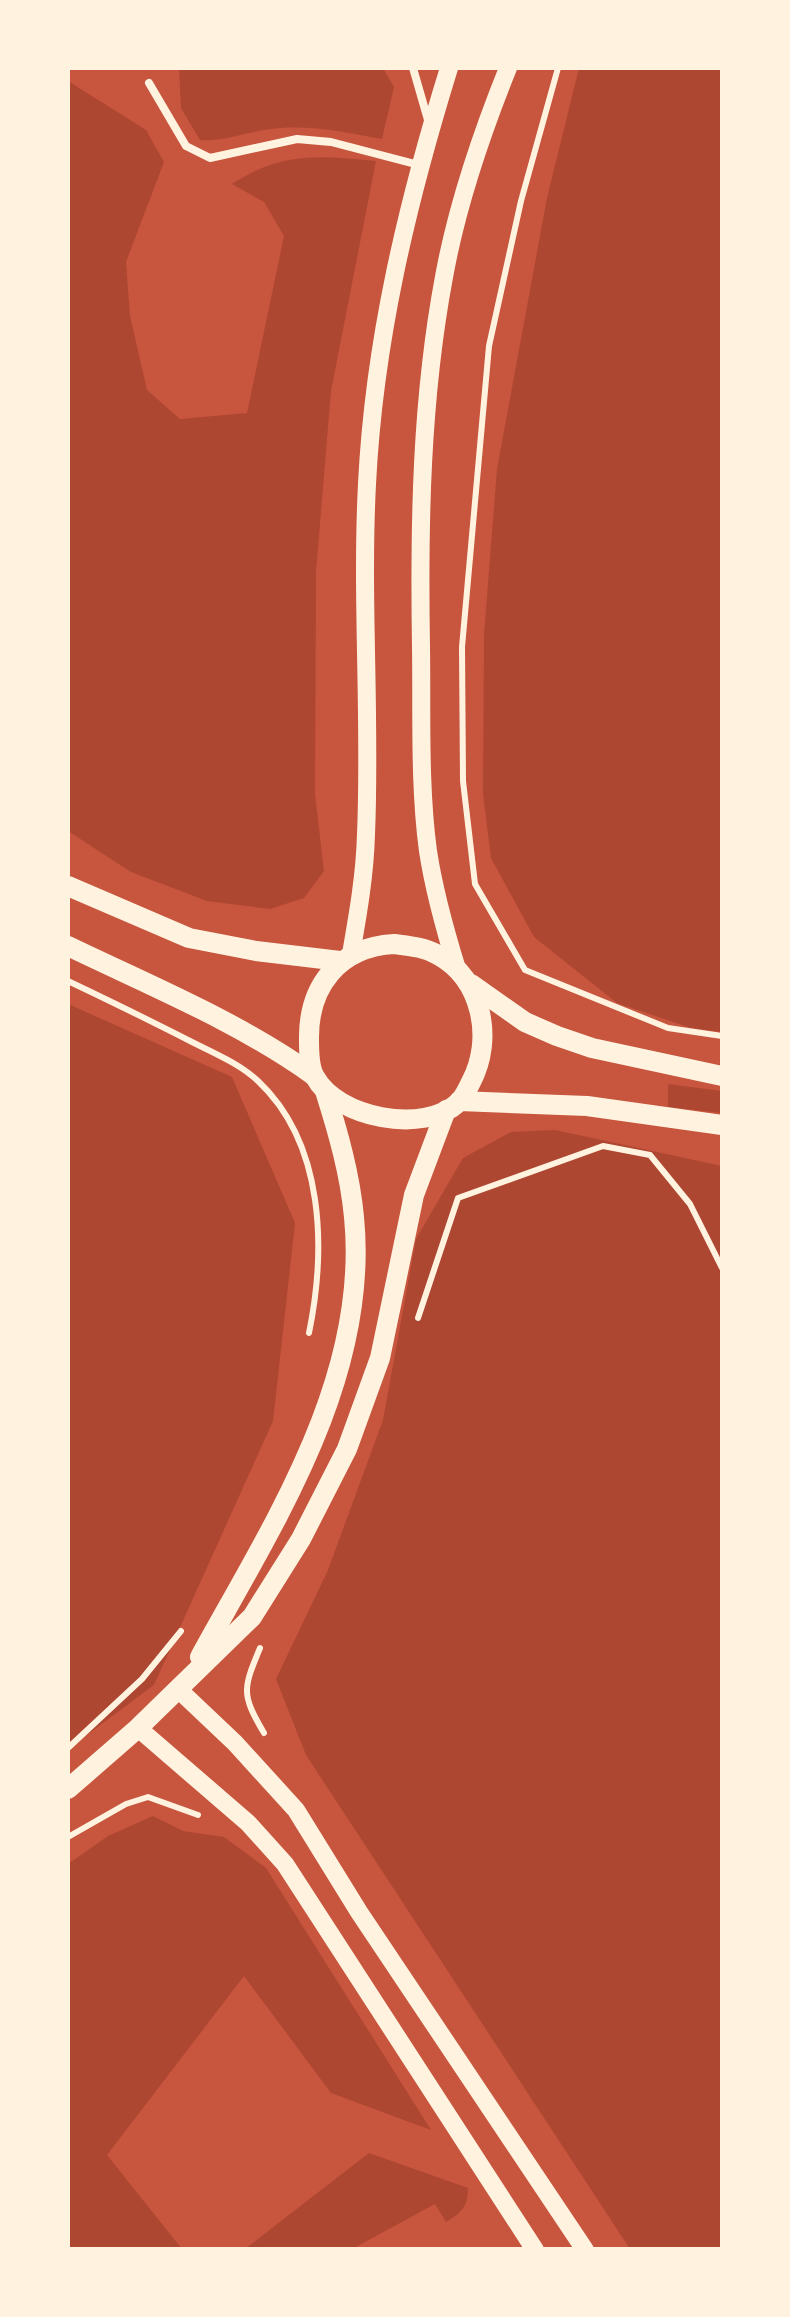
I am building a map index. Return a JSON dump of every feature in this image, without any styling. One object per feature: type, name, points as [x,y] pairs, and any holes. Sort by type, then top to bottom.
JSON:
[{"type":"main road","points":[[68,886],[189,938],[256,951],[346,958]]},
{"type":"main road","points":[[184,1683],[278,1519],[324,1410],[346,1331],[354,1271],[354,1218],[339,1136],[319,1083],[309,1019],[313,998],[324,979],[346,958],[374,945],[418,947],[439,955],[525,1022],[592,1048],[722,1076]]},
{"type":"main road","points":[[68,946],[276,1048],[365,1114],[409,1119],[453,1106],[587,1106],[722,1125]]},
{"type":"main road","points":[[68,1789],[138,1728],[252,1616],[301,1539],[346,1449],[380,1358],[414,1195],[453,1106],[474,1078],[482,1016],[463,976]]},
{"type":"street","points":[[346,958],[366,836],[364,560],[379,350],[420,165],[449,68]]},
{"type":"street","points":[[463,976],[428,850],[420,514],[427,391],[444,275],[490,109],[496,68]]},
{"type":"street","points":[[490,109],[508,68]]},
{"type":"street","points":[[184,1683],[296,1810],[359,1912],[586,2250]]},
{"type":"street","points":[[138,1728],[248,1824],[285,1864],[507,2206],[531,2250]]},
{"type":"lane","points":[[413,68],[430,129]]},
{"type":"lane","points":[[148,83],[186,146],[210,158],[297,139],[331,142],[420,165]]},
{"type":"path","points":[[558,68],[521,201],[489,346],[462,647],[464,781],[475,884],[525,970],[668,1028],[722,1036]]},
{"type":"path","points":[[453,782],[464,781]]},
{"type":"path","points":[[68,981],[215,1053],[255,1078],[276,1099],[295,1131],[313,1179],[319,1284],[308,1333]]},
{"type":"path","points":[[414,1332],[458,1198],[603,1146],[650,1155],[690,1204],[722,1268]]},
{"type":"path","points":[[68,1748],[142,1679],[190,1620]]},
{"type":"path","points":[[263,1641],[245,1685],[250,1709],[265,1736]]},
{"type":"path","points":[[68,1836],[137,1800],[148,1798],[178,1807]]},
{"type":"shaded area","points":[[179,68],[383,68],[394,87],[382,139],[299,127],[200,140],[181,108]]},
{"type":"shaded area","points":[[579,68],[722,68],[722,1032],[691,1028],[617,1003],[534,937],[491,858],[483,794],[484,635],[497,469],[547,198]]},
{"type":"shaded area","points":[[68,81],[146,130],[164,162],[126,262],[130,316],[147,390],[180,419],[247,413],[284,236],[264,202],[232,184],[268,166],[302,158],[376,161],[331,391],[316,572],[315,794],[324,871],[304,898],[270,909],[207,901],[131,872],[68,831]]},
{"type":"shaded area","points":[[68,1004],[232,1077],[295,1223],[273,1421],[154,1685],[68,1749]]},
{"type":"shaded area","points":[[668,1084],[722,1091],[722,1113],[668,1107]]},
{"type":"shaded area","points":[[555,1130],[722,1166],[722,2249],[630,2249],[306,1755],[276,1679],[328,1570],[383,1420],[416,1239],[463,1158],[511,1132]]},
{"type":"shaded area","points":[[153,1816],[183,1831],[224,1837],[266,1868],[431,2130],[331,2093],[244,1976],[107,2155],[182,2249],[68,2249],[68,1864],[108,1836]]},
{"type":"shaded area","points":[[369,2153],[468,2188],[465,2205],[446,2222],[435,2204],[352,2249],[245,2249]]}]
